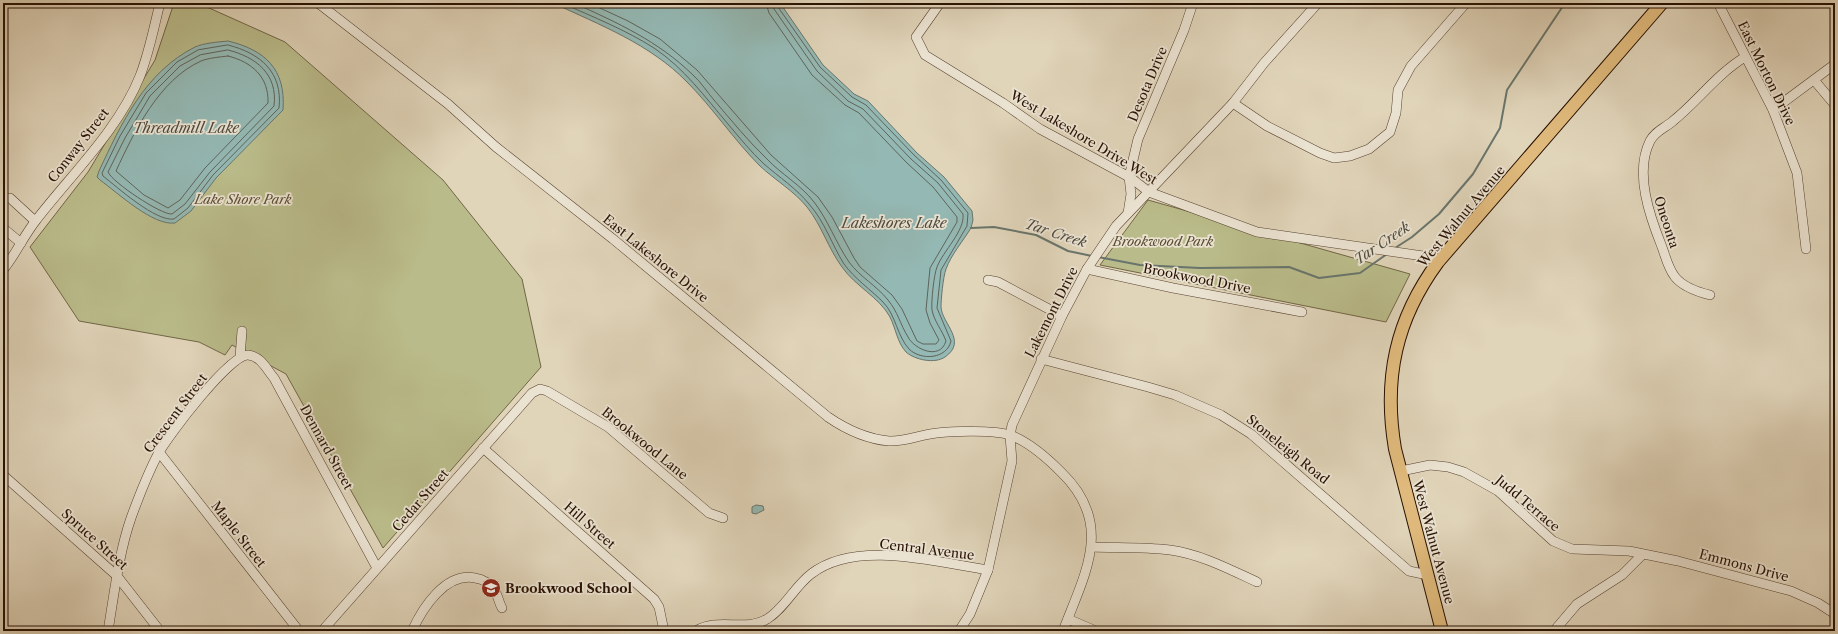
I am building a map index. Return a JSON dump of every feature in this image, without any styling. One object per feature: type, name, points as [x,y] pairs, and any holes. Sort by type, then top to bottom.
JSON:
[{"type":"main road","name":"West Walnut Avenue","points":[[1442,631],[1391,426],[1391,382],[1395,353],[1410,308],[1419,290],[1438,262],[1662,3]]},
{"type":"street","name":"Conway Street","points":[[3,270],[35,221],[110,129],[126,102],[140,78],[160,3]]},
{"type":"street","name":"East Lakeshore Drive","points":[[318,3],[448,104],[496,147],[613,239],[828,417],[841,426],[856,433],[891,441],[938,432],[998,433],[1021,440],[1040,454],[1068,478],[1085,503],[1091,518],[1093,535],[1089,561],[1063,631]]},
{"type":"street","name":"West Lakeshore Drive West","points":[[940,3],[916,37],[925,55],[1003,103],[1040,129],[1129,177],[1149,192],[1257,232],[1423,256],[1438,262]]},
{"type":"street","name":"Desota Drive","points":[[1128,214],[1131,194],[1129,177],[1138,139],[1184,30],[1193,3]]},
{"type":"street","name":"Lakemont Drive","points":[[959,631],[970,614],[988,570],[1012,461],[1010,436],[1012,425],[1062,316],[1087,269],[1116,226],[1233,103],[1264,63],[1318,3]]},
{"type":"street","points":[[1233,103],[1267,126],[1334,158],[1350,156],[1369,149],[1390,132],[1396,113],[1398,90],[1411,66],[1466,3]]},
{"type":"street","name":"East Morton Drive","points":[[1718,3],[1774,110],[1797,173],[1806,249]]},
{"type":"street","name":"Oneonta","points":[[1710,295],[1685,285],[1676,278],[1668,266],[1650,220],[1645,193],[1646,151],[1651,140],[1659,130],[1673,121],[1732,65],[1745,57]]},
{"type":"street","points":[[1774,110],[1835,64]]},
{"type":"street","points":[[1814,80],[1835,105]]},
{"type":"street","points":[[10,198],[35,221]]},
{"type":"street","points":[[3,228],[21,243]]},
{"type":"street","name":"Brookwood Drive","points":[[1087,269],[1173,288],[1302,312]]},
{"type":"street","points":[[988,280],[998,282],[1062,316]]},
{"type":"street","points":[[240,357],[242,331]]},
{"type":"street","name":"Dennard Street","points":[[240,357],[248,355],[258,357],[274,378],[377,568]]},
{"type":"street","name":"Crescent Street","points":[[108,631],[117,576],[130,520],[146,478],[159,452],[201,397],[227,367],[240,357]]},
{"type":"street","name":"Stoneleigh Road","points":[[1041,360],[1148,386],[1175,395],[1221,415],[1256,438],[1408,571],[1428,575]]},
{"type":"street","name":"Cedar Street","points":[[322,631],[532,393],[540,389]]},
{"type":"street","name":"Brookwood Lane","points":[[540,389],[547,391],[590,414],[608,427],[709,513],[723,518]]},
{"type":"street","name":"Hill Street","points":[[483,448],[654,599],[659,606],[664,631]]},
{"type":"street","name":"Maple Street","points":[[159,452],[299,631]]},
{"type":"street","name":"Judd Terrace","points":[[1401,471],[1430,465],[1457,469],[1498,491],[1553,541],[1572,549],[1642,554]]},
{"type":"street","name":"Spruce Street","points":[[3,475],[117,576],[160,631]]},
{"type":"street","points":[[1092,547],[1146,548],[1182,553],[1228,569],[1257,582]]},
{"type":"street","points":[[1554,631],[1577,604],[1622,575],[1642,554]]},
{"type":"street","name":"Emmons Drive","points":[[1642,554],[1678,561],[1791,591],[1818,603],[1835,614]]},
{"type":"street","name":"Central Avenue","points":[[696,631],[710,625],[746,624],[766,620],[810,574],[836,560],[868,555],[889,555],[988,570]]},
{"type":"street","points":[[412,631],[417,620],[441,589],[453,580],[468,576],[483,579],[494,590],[502,608]]},
{"type":"street","points":[[1068,619],[1096,631]]},
{"type":"green space","name":"Lake Shore Park","points":[[174,3],[198,3],[285,42],[443,180],[522,279],[541,367],[383,548],[286,374],[232,345],[225,355],[199,342],[79,321],[30,247],[88,172],[155,60]]},
{"type":"green space","name":"Brookwood Park","points":[[1148,200],[1410,274],[1386,322],[1100,265]]},
{"type":"water","name":"Lakeshores Lake","points":[[553,3],[780,3],[823,65],[854,94],[868,101],[917,153],[944,177],[972,211],[973,220],[971,228],[948,264],[943,283],[941,307],[942,313],[954,339],[954,345],[951,351],[941,359],[931,361],[914,357],[906,352],[901,344],[890,317],[880,303],[847,274],[807,207],[760,166],[741,146],[706,102],[687,82],[673,69],[641,46],[624,36]]},
{"type":"water","name":"Threadmill Lake","points":[[228,41],[253,50],[270,64],[277,73],[281,83],[283,110],[216,178],[191,211],[175,223],[166,223],[136,208],[97,177],[99,171],[116,135],[136,101],[162,70],[177,58],[195,47]]},
{"type":"water","points":[[756,505],[763,506],[764,510],[756,514],[752,513],[752,507]]},
{"type":"waterway","name":"Tar Creek","points":[[1395,248],[1412,237],[1439,214],[1473,174],[1500,128],[1507,90],[1565,3]]},
{"type":"waterway","name":"Tar Creek","points":[[971,228],[994,227],[1036,235],[1068,251],[1092,256]]},
{"type":"waterway","name":"Tar Creek","points":[[1098,257],[1140,265],[1200,268],[1289,267],[1319,278],[1360,273],[1387,254]]},
{"type":"place","name":"Brookwood School","points":[[491,588]]}]
